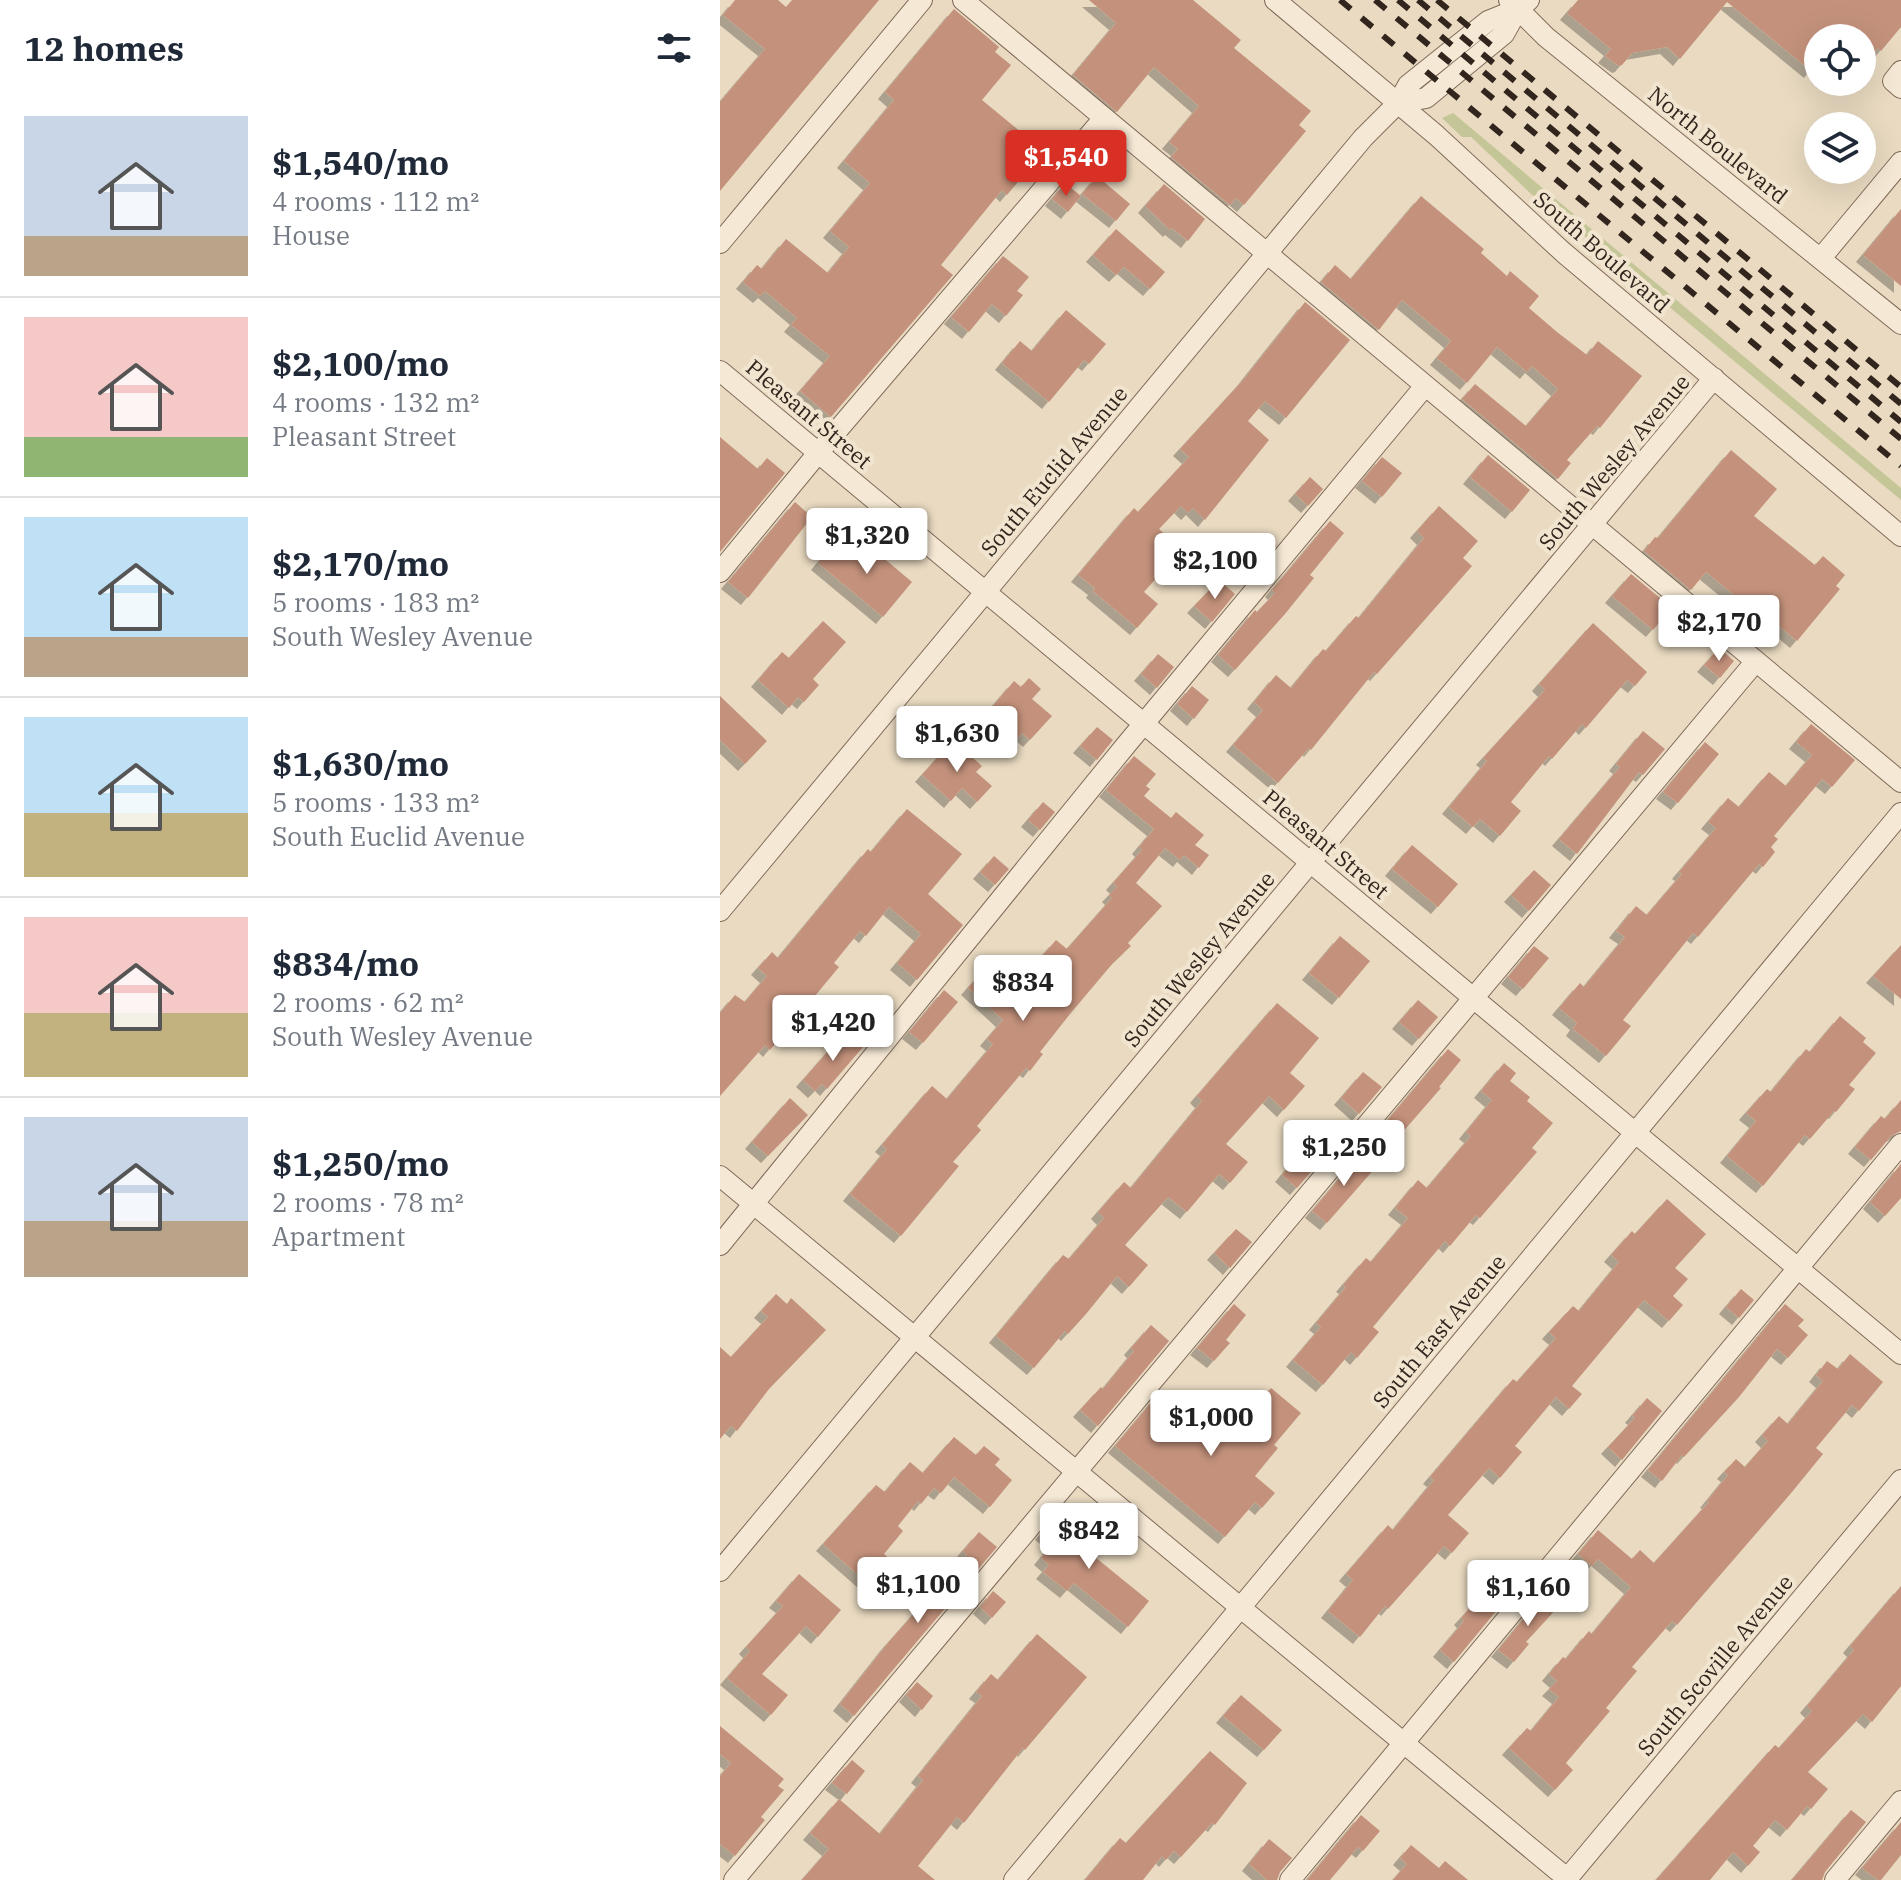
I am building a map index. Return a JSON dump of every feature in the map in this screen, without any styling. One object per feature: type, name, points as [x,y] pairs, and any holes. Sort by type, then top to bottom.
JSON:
[{"type":"street","points":[[720,243],[922,0]]},
{"type":"street","points":[[963,0],[1901,782]]},
{"type":"street","name":"South Boulevard","points":[[1275,0],[1398,103],[1564,253],[1901,536]]},
{"type":"street","points":[[1398,103],[1426,98],[1504,34],[1519,3]]},
{"type":"street","name":"North Boulevard","points":[[1519,3],[1546,37],[1901,324]]},
{"type":"street","name":"South Euclid Avenue","points":[[720,911],[1363,138],[1398,103]]},
{"type":"street","points":[[720,572],[1104,118]]},
{"type":"street","points":[[1821,258],[1901,162]]},
{"type":"street","name":"Pleasant Street","points":[[720,371],[1901,1354]]},
{"type":"street","name":"South Wesley Avenue","points":[[720,1571],[1714,378]]},
{"type":"street","points":[[720,1245],[1143,723],[1425,386]]},
{"type":"street","points":[[734,1880],[1756,661]]},
{"type":"street","name":"South East Avenue","points":[[1014,1880],[1901,813]]},
{"type":"street","points":[[1290,1880],[1901,1144]]},
{"type":"street","points":[[720,1176],[1568,1880]]},
{"type":"street","name":"South Scoville Avenue","points":[[1568,1880],[1901,1480]]},
{"type":"street","points":[[1835,1880],[1901,1801]]},
{"type":"green space","points":[[1453,113],[1901,488],[1901,500],[1577,230],[1566,227],[1471,137],[1462,137],[1442,118]]},
{"type":"building","points":[[735,0],[778,0],[786,7],[792,0],[879,0],[720,191],[720,102],[765,49],[723,15]]},
{"type":"building","points":[[1089,0],[1193,0],[1241,40],[1234,48],[1311,111],[1299,125],[1306,131],[1244,205],[1236,198],[1230,205],[1171,157],[1178,149],[1169,142],[1199,106],[1154,67],[1117,112],[1073,75],[1116,23]]},
{"type":"building","points":[[1578,0],[1901,0],[1901,27],[1881,51],[1878,48],[1876,50],[1876,24],[1804,24],[1804,65],[1727,2],[1680,59],[1667,47],[1632,53],[1619,66],[1605,56],[1611,49],[1567,13]]},
{"type":"building","points":[[954,9],[999,47],[995,52],[1011,65],[982,100],[1044,151],[1007,195],[1002,190],[941,265],[953,275],[831,417],[800,391],[830,356],[791,325],[797,318],[765,291],[760,296],[743,282],[757,265],[762,269],[786,239],[828,273],[849,247],[830,231],[870,183],[844,161],[894,100],[885,92]]},
{"type":"building","points":[[1106,136],[1121,149],[1106,166],[1091,153]]},
{"type":"building","points":[[1097,176],[1130,204],[1116,221],[1082,194]]},
{"type":"building","points":[[1065,183],[1081,196],[1068,212],[1052,199]]},
{"type":"building","points":[[1164,184],[1205,219],[1188,241],[1172,228],[1170,230],[1145,206]]},
{"type":"building","points":[[1421,196],[1484,249],[1481,253],[1507,276],[1510,271],[1539,296],[1529,308],[1557,332],[1587,355],[1598,341],[1642,376],[1600,428],[1597,426],[1567,460],[1571,463],[1558,479],[1462,399],[1475,384],[1526,426],[1558,389],[1532,366],[1527,372],[1497,347],[1467,383],[1437,358],[1451,341],[1402,300],[1379,330],[1321,282],[1335,265],[1351,279]]},
{"type":"building","points":[[1901,209],[1901,286],[1863,255]]},
{"type":"building","points":[[1116,229],[1165,272],[1150,289],[1124,267],[1116,275],[1093,255]]},
{"type":"building","points":[[1003,256],[1029,277],[1017,291],[1023,295],[1006,316],[992,304],[969,332],[951,317]]},
{"type":"building","points":[[1305,302],[1350,340],[1286,418],[1265,401],[1248,421],[1269,440],[1205,520],[1193,508],[1188,513],[1181,506],[1159,529],[1190,556],[1175,573],[1167,566],[1144,592],[1158,604],[1137,628],[1078,575],[1134,508],[1138,512],[1189,457],[1180,449],[1244,379]]},
{"type":"building","points":[[1066,310],[1106,344],[1089,364],[1084,360],[1049,402],[1002,363],[1020,341],[1032,351]]},
{"type":"building","points":[[720,437],[758,469],[767,458],[785,473],[720,552]]},
{"type":"building","points":[[1731,450],[1777,489],[1754,516],[1815,565],[1823,556],[1845,575],[1836,586],[1840,589],[1797,641],[1759,609],[1756,613],[1706,572],[1691,590],[1644,551]]},
{"type":"building","points":[[1488,455],[1530,490],[1512,512],[1470,477]]},
{"type":"building","points":[[1382,457],[1402,473],[1382,497],[1362,481]]},
{"type":"building","points":[[1310,477],[1323,489],[1308,506],[1295,494]]},
{"type":"building","points":[[795,502],[812,517],[748,598],[728,582]]},
{"type":"building","points":[[1439,506],[1478,541],[1463,558],[1472,566],[1377,674],[1374,672],[1311,750],[1309,748],[1278,783],[1233,745],[1263,710],[1254,702],[1276,675],[1291,688],[1323,649],[1326,651],[1356,616],[1359,618],[1424,538],[1417,531]]},
{"type":"building","points":[[1330,521],[1344,533],[1310,575],[1314,578],[1235,670],[1218,655],[1255,610],[1257,612],[1275,593],[1272,590]]},
{"type":"building","points":[[1264,535],[1276,545],[1253,573],[1241,562]]},
{"type":"building","points":[[862,540],[912,582],[883,617],[818,563],[833,545],[848,557]]},
{"type":"building","points":[[1631,574],[1672,608],[1653,630],[1612,596]]},
{"type":"building","points":[[1219,580],[1235,594],[1212,622],[1194,606]]},
{"type":"building","points":[[823,621],[846,642],[813,679],[819,685],[804,702],[798,697],[789,708],[758,680],[782,652],[789,658]]},
{"type":"building","points":[[1593,623],[1647,672],[1635,686],[1627,680],[1586,728],[1582,724],[1552,759],[1549,756],[1511,802],[1521,811],[1500,836],[1480,819],[1473,827],[1449,807],[1487,761],[1483,758],[1545,690],[1539,684]]},
{"type":"building","points":[[1719,648],[1734,661],[1720,678],[1704,665]]},
{"type":"building","points":[[1158,654],[1174,667],[1157,688],[1141,674]]},
{"type":"building","points":[[1029,678],[1041,689],[1032,699],[1052,716],[1030,740],[1022,733],[1012,745],[982,719],[1014,681],[1021,687]]},
{"type":"building","points":[[1192,686],[1209,700],[1194,719],[1177,704]]},
{"type":"building","points":[[720,696],[767,741],[745,764],[720,740]]},
{"type":"building","points":[[1811,724],[1855,760],[1832,787],[1822,779],[1774,836],[1778,839],[1771,847],[1775,852],[1763,867],[1759,864],[1698,937],[1693,933],[1623,1020],[1631,1026],[1606,1056],[1573,1029],[1577,1023],[1559,1008],[1580,983],[1584,987],[1625,937],[1616,931],[1636,906],[1647,915],[1682,874],[1679,872],[1716,828],[1708,822],[1728,798],[1739,807],[1769,772],[1786,786],[1812,755],[1796,742]]},
{"type":"building","points":[[1097,727],[1113,740],[1097,760],[1080,746]]},
{"type":"building","points":[[1643,731],[1665,749],[1643,775],[1639,772],[1577,854],[1559,839],[1620,767],[1616,764]]},
{"type":"building","points":[[953,740],[982,766],[976,772],[992,786],[977,802],[962,788],[951,801],[922,775]]},
{"type":"building","points":[[1705,742],[1719,754],[1678,803],[1663,792]]},
{"type":"building","points":[[1134,756],[1156,774],[1146,786],[1150,789],[1144,796],[1171,818],[1176,812],[1204,835],[1195,845],[1209,855],[1199,868],[1184,855],[1180,860],[1165,848],[1136,883],[1162,906],[1070,1014],[1040,1052],[1043,1054],[1030,1071],[1026,1068],[977,1126],[981,1130],[953,1162],[959,1166],[901,1236],[850,1194],[887,1149],[882,1145],[932,1086],[947,1099],[993,1044],[987,1039],[1003,1020],[968,988],[982,972],[1021,1007],[1048,973],[1036,963],[1056,940],[1067,949],[1112,898],[1109,895],[1117,887],[1113,883],[1142,850],[1139,847],[1154,829],[1106,790]]},
{"type":"building","points":[[1043,802],[1055,812],[1040,830],[1028,820]]},
{"type":"building","points":[[907,809],[962,854],[928,894],[963,925],[917,980],[897,963],[921,934],[889,907],[866,936],[860,931],[834,963],[839,967],[770,1050],[765,1045],[720,1096],[720,1013],[735,995],[745,1002],[767,976],[758,968],[772,952],[778,958],[868,849],[871,852]]},
{"type":"building","points":[[1412,845],[1458,884],[1438,907],[1392,869]]},
{"type":"building","points":[[994,856],[1009,869],[995,885],[980,872]]},
{"type":"building","points":[[1534,870],[1551,885],[1529,911],[1511,895]]},
{"type":"building","points":[[1340,936],[1370,961],[1339,998],[1309,973]]},
{"type":"building","points":[[1901,945],[1901,999],[1873,976]]},
{"type":"building","points":[[1534,946],[1549,958],[1523,989],[1508,977]]},
{"type":"building","points":[[944,990],[958,1002],[923,1043],[909,1032]]},
{"type":"building","points":[[1418,1000],[1438,1017],[1419,1039],[1399,1022]]},
{"type":"building","points":[[1277,1003],[1319,1038],[1290,1073],[1305,1086],[1284,1110],[1269,1096],[1226,1144],[1248,1162],[1230,1183],[1219,1174],[1187,1212],[1168,1197],[1125,1245],[1148,1265],[1129,1287],[1117,1276],[1068,1334],[1065,1331],[1034,1368],[996,1336],[1063,1255],[1069,1259],[1104,1218],[1098,1212],[1124,1182],[1131,1188],[1202,1101],[1197,1096]]},
{"type":"building","points":[[1840,1016],[1866,1038],[1863,1042],[1876,1053],[1849,1085],[1855,1089],[1836,1112],[1810,1139],[1805,1135],[1763,1186],[1727,1156],[1756,1121],[1746,1113],[1767,1089],[1771,1092],[1806,1049],[1810,1052]]},
{"type":"building","points":[[845,1032],[863,1047],[827,1089],[822,1084],[815,1091],[803,1080]]},
{"type":"building","points":[[1448,1049],[1461,1060],[1401,1134],[1386,1122]]},
{"type":"building","points":[[1504,1063],[1516,1073],[1510,1081],[1530,1097],[1527,1101],[1553,1123],[1532,1148],[1537,1152],[1480,1218],[1476,1215],[1450,1246],[1445,1241],[1373,1327],[1379,1332],[1357,1358],[1351,1352],[1323,1385],[1293,1360],[1321,1327],[1316,1323],[1346,1287],[1343,1285],[1366,1258],[1371,1262],[1408,1218],[1395,1208],[1418,1180],[1427,1188],[1471,1136],[1466,1132],[1492,1100],[1481,1091]]},
{"type":"building","points":[[1363,1072],[1382,1087],[1359,1114],[1341,1098]]},
{"type":"building","points":[[790,1098],[808,1115],[768,1156],[752,1142]]},
{"type":"building","points":[[1901,1100],[1901,1131],[1891,1136],[1871,1160],[1855,1147],[1881,1116],[1885,1119]]},
{"type":"building","points":[[1301,1152],[1317,1165],[1297,1188],[1282,1175]]},
{"type":"building","points":[[1360,1154],[1376,1167],[1327,1223],[1312,1211]]},
{"type":"building","points":[[1901,1164],[1901,1198],[1885,1216],[1870,1202]]},
{"type":"building","points":[[1667,1199],[1706,1234],[1675,1268],[1688,1279],[1673,1296],[1683,1305],[1669,1321],[1644,1300],[1572,1386],[1582,1394],[1569,1409],[1556,1397],[1515,1446],[1522,1452],[1500,1478],[1489,1468],[1448,1515],[1469,1533],[1452,1553],[1444,1546],[1388,1609],[1385,1606],[1360,1637],[1328,1611],[1353,1580],[1346,1574],[1388,1525],[1393,1530],[1434,1480],[1430,1477],[1513,1379],[1517,1382],[1556,1338],[1549,1332],[1573,1306],[1579,1311],[1619,1262],[1611,1255]]},
{"type":"building","points":[[1236,1229],[1252,1242],[1230,1268],[1214,1253]]},
{"type":"building","points":[[1741,1289],[1754,1300],[1739,1318],[1726,1307]]},
{"type":"building","points":[[776,1294],[787,1304],[791,1298],[826,1330],[769,1389],[737,1431],[731,1426],[720,1439],[720,1347],[731,1357],[768,1317],[761,1311]]},
{"type":"building","points":[[1234,1304],[1246,1315],[1226,1340],[1230,1343],[1214,1361],[1197,1348]]},
{"type":"building","points":[[1785,1304],[1804,1320],[1798,1326],[1808,1335],[1788,1358],[1777,1349],[1739,1397],[1684,1457],[1682,1455],[1662,1481],[1648,1470]]},
{"type":"building","points":[[1151,1325],[1169,1341],[1098,1426],[1080,1410],[1101,1387],[1103,1389]]},
{"type":"building","points":[[1850,1354],[1883,1382],[1859,1411],[1852,1405],[1816,1448],[1823,1454],[1792,1492],[1677,1625],[1672,1621],[1632,1667],[1637,1671],[1606,1708],[1610,1711],[1566,1763],[1573,1770],[1555,1790],[1509,1748],[1527,1728],[1531,1731],[1559,1697],[1549,1689],[1557,1681],[1549,1674],[1589,1631],[1592,1634],[1631,1587],[1598,1559],[1592,1566],[1578,1554],[1598,1530],[1632,1559],[1640,1550],[1654,1563],[1709,1502],[1728,1475],[1724,1472],[1736,1459],[1745,1467],[1768,1441],[1762,1435],[1779,1416],[1788,1424],[1823,1381],[1816,1375],[1827,1361],[1838,1369]]},
{"type":"building","points":[[1271,1388],[1301,1413],[1274,1445],[1278,1448],[1255,1476],[1275,1493],[1262,1508],[1255,1502],[1225,1537],[1115,1446],[1156,1397],[1214,1446],[1260,1395],[1263,1397]]},
{"type":"building","points":[[1647,1398],[1662,1411],[1622,1460],[1608,1447],[1635,1418],[1632,1416]]},
{"type":"building","points":[[954,1437],[976,1455],[984,1446],[1000,1459],[995,1465],[1012,1480],[990,1507],[954,1477],[941,1493],[934,1488],[921,1504],[918,1501],[898,1526],[903,1531],[884,1554],[894,1563],[873,1588],[823,1544],[876,1485],[885,1492],[910,1462],[923,1473]]},
{"type":"building","points":[[1059,1513],[1103,1548],[1095,1557],[1149,1601],[1128,1627],[1074,1583],[1067,1591],[1043,1572],[1049,1565],[1041,1558],[1054,1542],[1042,1533]]},
{"type":"building","points":[[979,1532],[997,1547],[854,1716],[840,1704],[888,1643],[926,1600],[929,1602],[967,1555],[963,1551]]},
{"type":"building","points":[[1506,1568],[1521,1581],[1454,1662],[1440,1650],[1464,1621],[1461,1618]]},
{"type":"building","points":[[799,1574],[841,1610],[818,1637],[806,1626],[762,1674],[788,1695],[771,1715],[727,1678],[750,1651],[746,1647],[783,1606],[776,1601]]},
{"type":"building","points":[[1901,1586],[1901,1686],[1872,1722],[1863,1714],[1808,1772],[1828,1789],[1811,1809],[1807,1806],[1787,1830],[1775,1820],[1753,1846],[1760,1852],[1748,1866],[1733,1852],[1710,1880],[1656,1880],[1775,1745],[1779,1748],[1812,1711],[1807,1706],[1854,1650],[1850,1646]]},
{"type":"building","points":[[993,1591],[1006,1602],[992,1618],[980,1607]]},
{"type":"building","points":[[1545,1593],[1559,1606],[1526,1642],[1529,1644],[1514,1662],[1498,1650]]},
{"type":"building","points":[[1037,1634],[1087,1677],[1025,1750],[1023,1748],[964,1823],[957,1817],[918,1866],[935,1880],[802,1880],[829,1849],[810,1833],[839,1799],[880,1834],[923,1780],[918,1776],[982,1696],[976,1692],[991,1674],[998,1680]]},
{"type":"building","points":[[917,1682],[933,1696],[922,1710],[906,1695]]},
{"type":"building","points":[[1241,1695],[1282,1730],[1264,1750],[1223,1716]]},
{"type":"building","points":[[720,1726],[784,1779],[778,1786],[784,1790],[761,1817],[765,1820],[735,1856],[720,1844],[720,1776],[731,1763],[720,1754]]},
{"type":"building","points":[[1210,1751],[1247,1783],[1215,1825],[1212,1823],[1181,1857],[1174,1851],[1166,1860],[1162,1856],[1143,1880],[1085,1880],[1120,1838],[1126,1843]]},
{"type":"building","points":[[852,1760],[865,1771],[847,1794],[832,1783]]},
{"type":"building","points":[[1851,1810],[1866,1822],[1825,1872],[1822,1880],[1792,1880]]},
{"type":"building","points":[[1361,1815],[1380,1831],[1363,1851],[1358,1847],[1330,1880],[1307,1880]]},
{"type":"building","points":[[1901,1822],[1901,1855],[1878,1880],[1862,1868]]},
{"type":"building","points":[[1269,1839],[1292,1858],[1277,1880],[1267,1880],[1249,1864]]},
{"type":"building","points":[[1411,1845],[1439,1868],[1445,1861],[1468,1880],[1393,1880],[1407,1864],[1400,1858]]},
{"type":"railway","points":[[1340,0],[1901,466]]},
{"type":"railway","points":[[1375,0],[1901,439]]},
{"type":"railway","points":[[1398,0],[1901,422]]},
{"type":"railway","points":[[1418,0],[1901,404]]},
{"type":"railway","points":[[1437,0],[1901,387]]}]
